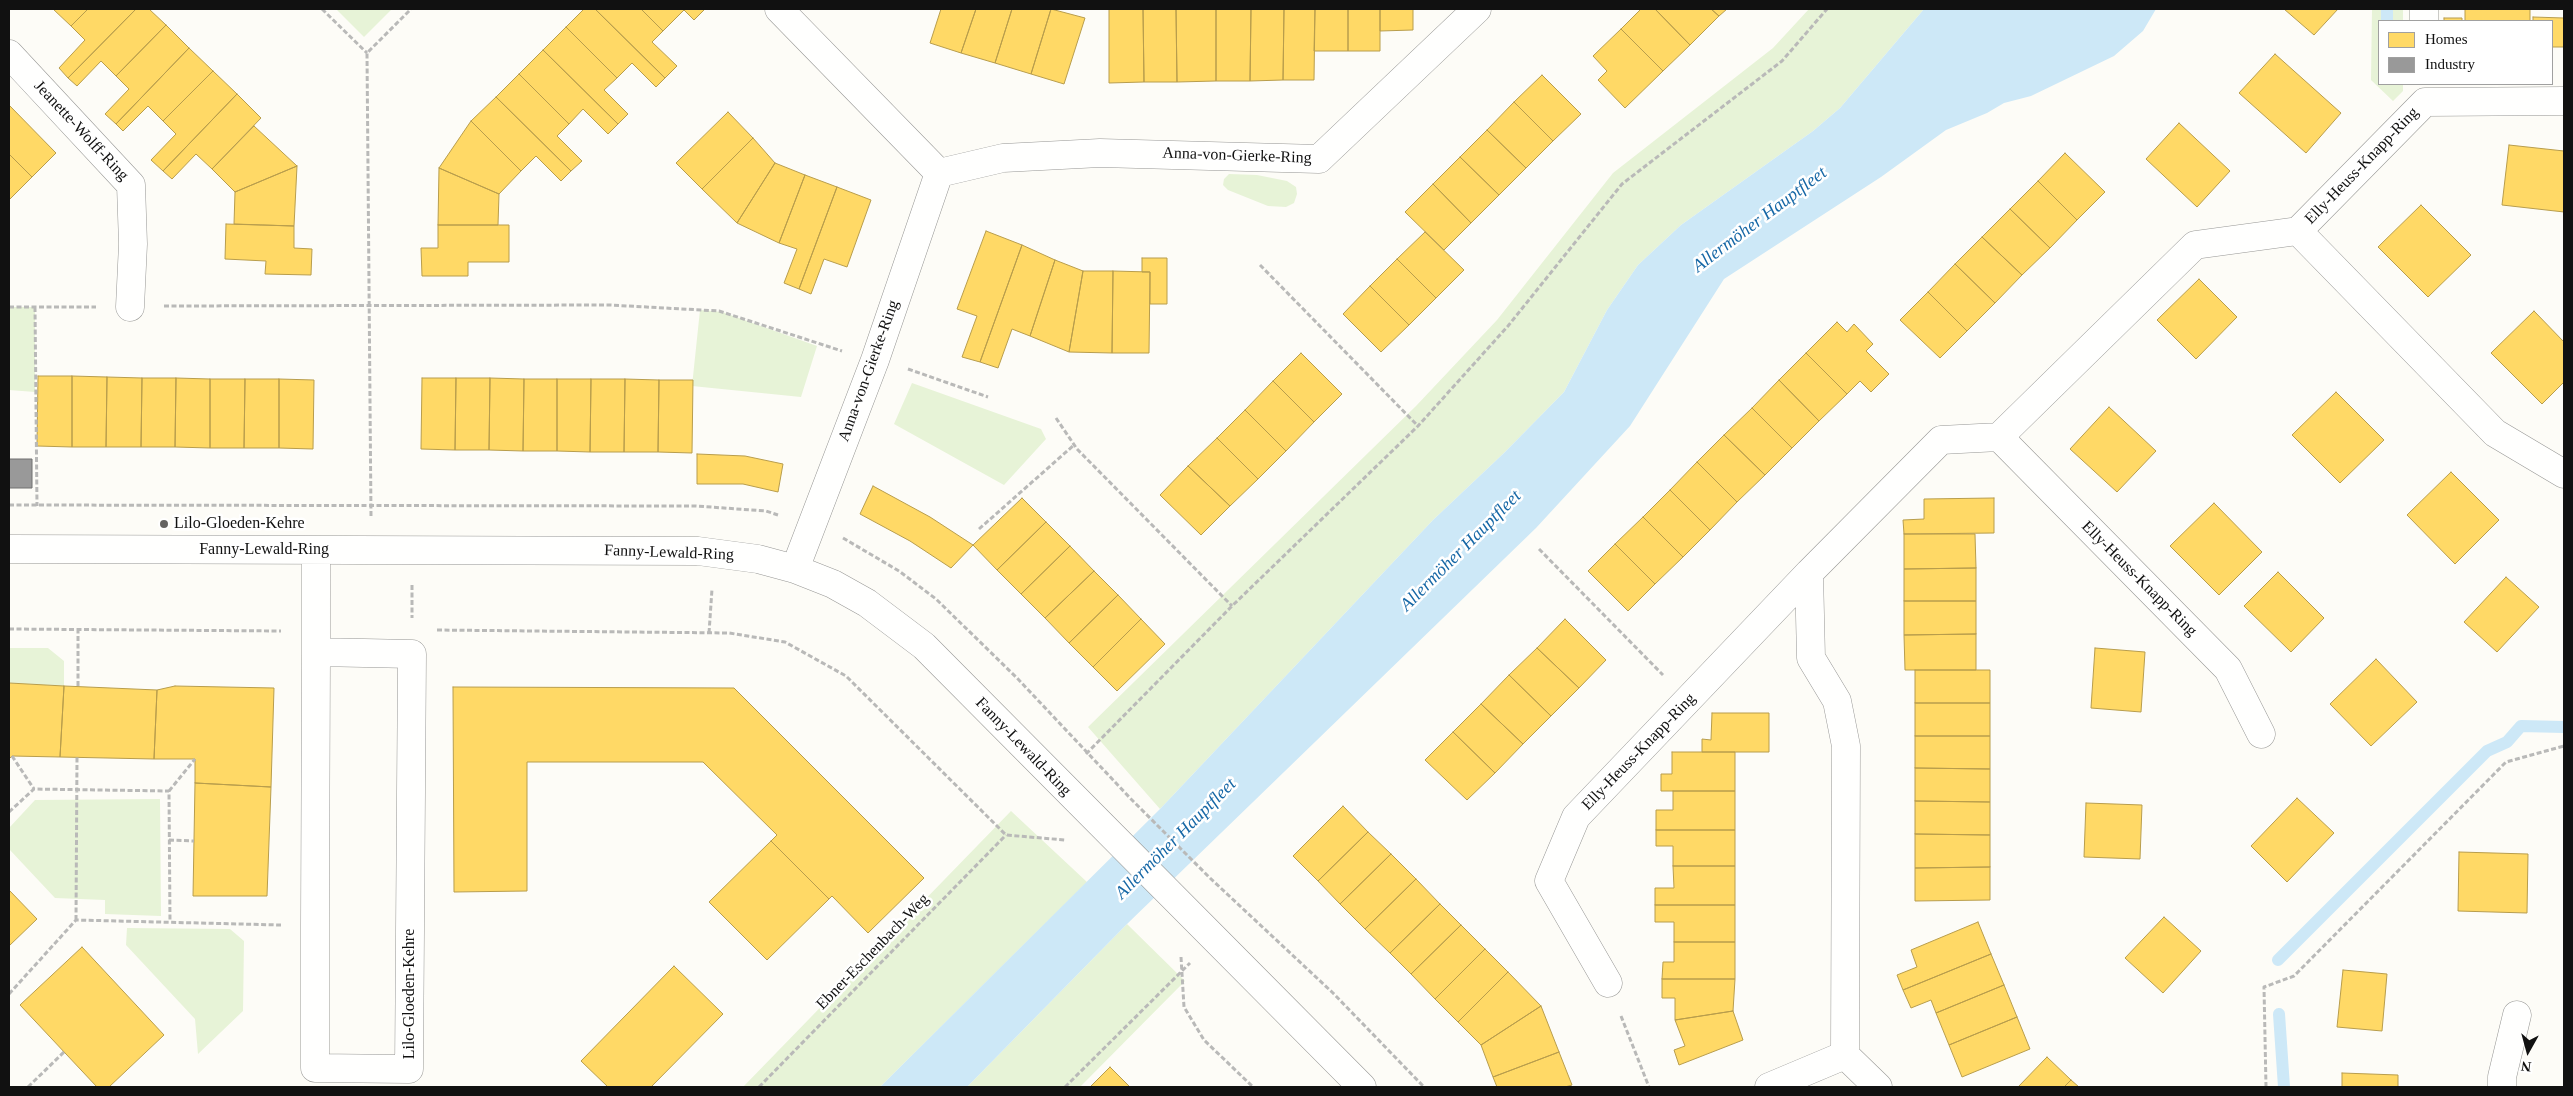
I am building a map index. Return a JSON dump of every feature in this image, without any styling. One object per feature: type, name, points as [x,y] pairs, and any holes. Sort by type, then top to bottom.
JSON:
[{"type":"street","points":[[779,9],[939,173]]},
{"type":"street","name":"Anna-von-Gierke-Ring","points":[[795,569],[875,360],[939,173],[1002,158],[1100,153],[1319,159],[1477,9]]},
{"type":"street","name":"Jeanette-Wolff-Ring","points":[[9,54],[131,185],[133,244],[130,306]]},
{"type":"street","name":"Elly-Heuss-Knapp-Ring","points":[[1608,983],[1549,881],[1576,817],[1808,573],[1941,440],[1999,437],[2195,245],[2298,231],[2425,93],[2564,101]]},
{"type":"street","name":"Elly-Heuss-Knapp-Ring","points":[[2298,231],[2494,433],[2564,474]]},
{"type":"street","name":"Elly-Heuss-Knapp-Ring","points":[[1999,437],[2228,670],[2261,734]]},
{"type":"street","name":"Fanny-Lewald-Ring","points":[[9,549],[412,549],[714,552],[758,559],[795,569],[832,584],[867,603],[924,646],[1362,1087]]},
{"type":"street","name":"Lilo-Gloeden-Kehre","points":[[316,550],[315,1068],[409,1068],[412,654],[316,642]]},
{"type":"street","points":[[1808,573],[1811,658],[1837,701],[1846,746],[1845,1055],[1878,1087]]},
{"type":"street","points":[[2502,1087],[2502,1077],[2517,1015]]},
{"type":"street","points":[[1769,1087],[1845,1055]]},
{"type":"path","points":[[322,9],[367,53],[371,549]]},
{"type":"path","points":[[367,53],[411,9]]},
{"type":"path","points":[[1102,738],[1232,606],[1418,426],[1508,326],[1622,184],[1782,61],[1827,9]]},
{"type":"path","points":[[1260,265],[1418,426]]},
{"type":"path","points":[[9,307],[610,305],[718,311],[830,347]]},
{"type":"path","points":[[35,307],[37,506]]},
{"type":"path","points":[[1056,418],[1074,445],[1232,606]]},
{"type":"path","points":[[979,529],[1074,445]]},
{"type":"path","points":[[412,549],[412,621]]},
{"type":"path","points":[[1539,549],[1688,700]]},
{"type":"path","points":[[709,633],[714,552]]},
{"type":"path","points":[[9,630],[78,631],[316,642]]},
{"type":"path","points":[[429,630],[728,633],[785,642],[846,676],[1006,835],[1074,841]]},
{"type":"path","points":[[78,631],[78,686]]},
{"type":"path","points":[[2266,1087],[2264,987],[2294,976],[2506,762],[2564,746]]},
{"type":"path","points":[[12,756],[34,789]]},
{"type":"path","points":[[9,994],[76,920],[77,757]]},
{"type":"path","points":[[170,922],[169,791],[195,759]]},
{"type":"path","points":[[9,812],[34,789],[169,791]]},
{"type":"path","points":[[1131,799],[1243,910],[1332,993],[1424,1087]]},
{"type":"path","name":"Ebner-Eschenbach-Weg","points":[[759,1087],[1006,835]]},
{"type":"path","points":[[169,840],[194,841]]},
{"type":"path","points":[[1065,1087],[1243,910]]},
{"type":"path","points":[[76,920],[315,926]]},
{"type":"path","points":[[1181,954],[1184,1007],[1204,1040],[1254,1087]]},
{"type":"path","points":[[1608,983],[1649,1087]]},
{"type":"path","points":[[28,1087],[64,1052]]},
{"type":"green space","points":[[336,9],[392,9],[364,37]]},
{"type":"green space","points":[[1809,9],[1924,9],[1840,108],[1813,131],[1681,225],[1638,265],[1607,310],[1564,392],[1505,452],[1433,520],[1160,809],[1088,727],[1416,406],[1497,320],[1613,173],[1773,48]]},
{"type":"green space","points":[[2372,9],[2403,9],[2403,20],[2378,20],[2378,85],[2403,85],[2403,91],[2393,101],[2371,80]]},
{"type":"green space","points":[[1229,174],[1257,175],[1287,181],[1296,187],[1297,194],[1294,203],[1286,207],[1268,206],[1228,190],[1223,185],[1224,179]]},
{"type":"green space","points":[[9,307],[35,307],[35,392],[9,390]]},
{"type":"green space","points":[[700,310],[722,312],[817,346],[801,397],[692,386]]},
{"type":"green space","points":[[912,383],[1041,429],[1046,439],[1004,485],[894,424]]},
{"type":"green space","points":[[9,648],[48,648],[64,661],[64,686],[9,683]]},
{"type":"green space","points":[[160,799],[161,916],[105,914],[105,900],[55,898],[9,849],[9,828],[35,800]]},
{"type":"green space","points":[[1011,811],[1087,882],[880,1087],[743,1087]]},
{"type":"green space","points":[[1127,924],[1185,981],[1080,1087],[967,1087]]},
{"type":"green space","points":[[127,928],[230,929],[244,941],[243,1011],[198,1054],[195,1019],[126,945]]},
{"type":"water","name":"Allermöher Hauptfleet","points":[[1924,9],[2156,9],[2143,31],[2114,56],[2031,96],[2004,103],[1987,113],[1946,130],[1881,177],[1724,279],[1630,426],[1536,528],[1127,924],[967,1087],[880,1087],[1160,809],[1433,520],[1505,452],[1564,392],[1607,310],[1638,265],[1681,225],[1813,131],[1840,108]]},
{"type":"building: Homes","points":[[53,9],[88,9],[71,26]]},
{"type":"building: Homes","points":[[88,9],[136,9],[68,78],[59,68],[85,40],[71,26]]},
{"type":"building: Homes","points":[[136,9],[149,9],[166,25],[116,76],[101,61],[77,86],[68,78]]},
{"type":"building: Homes","points":[[584,9],[595,9],[665,78],[656,87],[632,63],[617,78],[566,27]]},
{"type":"building: Homes","points":[[595,9],[641,9],[663,31],[652,42],[677,66],[665,78]]},
{"type":"building: Homes","points":[[641,9],[705,9],[694,20],[684,10],[663,31]]},
{"type":"building: Homes","points":[[941,9],[976,9],[961,53],[930,43]]},
{"type":"building: Homes","points":[[976,9],[1012,9],[995,63],[961,53]]},
{"type":"building: Homes","points":[[1012,9],[1051,9],[1031,74],[995,63]]},
{"type":"building: Homes","points":[[1051,9],[1085,18],[1064,84],[1031,74]]},
{"type":"building: Homes","points":[[1109,9],[1143,9],[1144,82],[1109,83]]},
{"type":"building: Homes","points":[[1143,9],[1176,9],[1177,82],[1144,82]]},
{"type":"building: Homes","points":[[1176,9],[1216,9],[1216,81],[1177,82]]},
{"type":"building: Homes","points":[[1216,9],[1251,9],[1250,81],[1216,81]]},
{"type":"building: Homes","points":[[1251,9],[1284,9],[1283,80],[1250,81]]},
{"type":"building: Homes","points":[[1284,9],[1315,9],[1314,80],[1283,80]]},
{"type":"building: Homes","points":[[1315,9],[1348,9],[1348,51],[1314,51]]},
{"type":"building: Homes","points":[[1348,9],[1380,9],[1380,51],[1348,51]]},
{"type":"building: Homes","points":[[1380,9],[1413,9],[1413,30],[1380,31]]},
{"type":"building: Homes","points":[[1641,9],[1655,9],[1690,45],[1663,71],[1621,29]]},
{"type":"building: Homes","points":[[1655,9],[1711,9],[1719,16],[1690,45]]},
{"type":"building: Homes","points":[[1711,9],[1727,9],[1719,16]]},
{"type":"building: Homes","points":[[2284,9],[2338,9],[2314,35]]},
{"type":"building: Homes","points":[[2465,9],[2530,9],[2530,20],[2465,20]]},
{"type":"building: Homes","points":[[2533,17],[2564,18],[2564,47],[2553,47],[2553,20],[2533,20]]},
{"type":"building: Homes","points":[[2444,18],[2462,18],[2462,20],[2444,20]]},
{"type":"building: Homes","points":[[166,25],[189,48],[116,124],[105,114],[129,89],[116,76]]},
{"type":"building: Homes","points":[[566,27],[617,78],[604,90],[628,114],[618,124],[543,50]]},
{"type":"building: Homes","points":[[1621,29],[1663,71],[1625,108],[1598,80],[1607,71],[1593,56]]},
{"type":"building: Homes","points":[[189,48],[213,71],[163,121],[148,106],[123,131],[116,124]]},
{"type":"building: Homes","points":[[543,50],[618,124],[608,134],[583,109],[569,124],[519,74]]},
{"type":"building: Homes","points":[[2275,54],[2341,113],[2306,153],[2239,93]]},
{"type":"building: Homes","points":[[213,71],[237,94],[163,171],[151,160],[176,134],[163,121]]},
{"type":"building: Homes","points":[[519,74],[569,124],[557,136],[582,161],[571,171],[496,97]]},
{"type":"building: Homes","points":[[1542,75],[1581,114],[1553,141],[1514,102]]},
{"type":"building: Homes","points":[[237,94],[261,118],[212,169],[196,154],[172,179],[163,171]]},
{"type":"building: Homes","points":[[496,97],[571,171],[561,181],[536,156],[521,171],[471,121]]},
{"type":"building: Homes","points":[[1514,102],[1553,141],[1526,168],[1487,130]]},
{"type":"building: Homes","points":[[9,105],[56,153],[32,177],[9,154]]},
{"type":"building: Homes","points":[[728,112],[753,138],[702,189],[676,163]]},
{"type":"building: Homes","points":[[471,121],[521,171],[499,194],[439,168]]},
{"type":"building: Homes","points":[[2179,123],[2230,171],[2197,207],[2146,159]]},
{"type":"building: Homes","points":[[254,126],[297,166],[235,192],[212,169]]},
{"type":"building: Homes","points":[[1487,130],[1526,168],[1499,195],[1460,157]]},
{"type":"building: Homes","points":[[753,138],[775,163],[737,223],[702,189]]},
{"type":"building: Homes","points":[[2509,145],[2564,151],[2564,212],[2502,205]]},
{"type":"building: Homes","points":[[2065,153],[2105,192],[2077,220],[2038,181]]},
{"type":"building: Homes","points":[[9,154],[32,177],[9,200]]},
{"type":"building: Homes","points":[[1460,157],[1499,195],[1471,223],[1433,184]]},
{"type":"building: Homes","points":[[775,163],[805,175],[779,243],[737,223]]},
{"type":"building: Homes","points":[[297,166],[294,226],[234,224],[235,192]]},
{"type":"building: Homes","points":[[439,168],[499,194],[498,225],[438,225]]},
{"type":"building: Homes","points":[[805,175],[837,187],[799,289],[784,283],[797,249],[779,243]]},
{"type":"building: Homes","points":[[2038,181],[2077,220],[2050,248],[2010,209]]},
{"type":"building: Homes","points":[[1433,184],[1471,223],[1444,250],[1405,212]]},
{"type":"building: Homes","points":[[837,187],[871,200],[847,267],[824,259],[811,294],[799,289]]},
{"type":"building: Homes","points":[[2421,205],[2471,255],[2428,297],[2378,247]]},
{"type":"building: Homes","points":[[2010,209],[2050,248],[2022,275],[1982,237]]},
{"type":"building: Homes","points":[[226,224],[294,226],[294,248],[312,249],[311,275],[265,274],[266,261],[225,259]]},
{"type":"building: Homes","points":[[438,225],[509,225],[509,262],[468,262],[468,276],[422,276],[421,248],[438,248]]},
{"type":"building: Homes","points":[[986,231],[1022,245],[980,362],[962,357],[977,316],[957,309]]},
{"type":"building: Homes","points":[[1425,232],[1464,270],[1436,298],[1397,259]]},
{"type":"building: Homes","points":[[1982,237],[2022,275],[1995,303],[1955,264]]},
{"type":"building: Homes","points":[[1022,245],[1055,260],[1030,336],[1012,329],[998,368],[980,362]]},
{"type":"building: Homes","points":[[1142,258],[1167,258],[1167,304],[1150,304],[1150,272],[1142,272]]},
{"type":"building: Homes","points":[[1397,259],[1436,298],[1409,325],[1370,286]]},
{"type":"building: Homes","points":[[1055,260],[1083,271],[1069,352],[1030,336]]},
{"type":"building: Homes","points":[[1955,264],[1995,303],[1967,331],[1928,292]]},
{"type":"building: Homes","points":[[1083,271],[1113,271],[1112,353],[1069,352]]},
{"type":"building: Homes","points":[[1113,271],[1150,272],[1149,353],[1112,353]]},
{"type":"building: Homes","points":[[2199,279],[2237,317],[2196,359],[2157,320]]},
{"type":"building: Homes","points":[[1370,286],[1409,325],[1381,352],[1343,314]]},
{"type":"building: Homes","points":[[1928,292],[1967,331],[1940,358],[1900,320]]},
{"type":"building: Homes","points":[[2534,311],[2564,342],[2564,382],[2542,404],[2491,353]]},
{"type":"building: Homes","points":[[1837,322],[1847,332],[1854,324],[1873,344],[1866,351],[1889,374],[1871,392],[1860,381],[1847,394],[1806,353]]},
{"type":"building: Homes","points":[[1301,353],[1342,394],[1314,422],[1273,381]]},
{"type":"building: Homes","points":[[1806,353],[1847,394],[1819,421],[1779,380]]},
{"type":"building: Homes","points":[[38,376],[72,376],[72,447],[37,446]]},
{"type":"building: Homes","points":[[72,376],[107,377],[106,447],[72,447]]},
{"type":"building: Homes","points":[[107,377],[142,378],[141,447],[106,447]]},
{"type":"building: Homes","points":[[142,378],[176,378],[175,447],[141,447]]},
{"type":"building: Homes","points":[[176,378],[210,379],[210,448],[175,447]]},
{"type":"building: Homes","points":[[422,378],[456,378],[455,450],[421,449]]},
{"type":"building: Homes","points":[[456,378],[490,378],[489,450],[455,450]]},
{"type":"building: Homes","points":[[490,378],[524,379],[523,451],[489,450]]},
{"type":"building: Homes","points":[[210,379],[245,379],[244,448],[210,448]]},
{"type":"building: Homes","points":[[245,379],[279,379],[279,448],[244,448]]},
{"type":"building: Homes","points":[[279,379],[314,380],[313,449],[279,448]]},
{"type":"building: Homes","points":[[524,379],[557,379],[557,451],[523,451]]},
{"type":"building: Homes","points":[[557,379],[591,379],[590,452],[557,451]]},
{"type":"building: Homes","points":[[591,379],[625,379],[624,452],[590,452]]},
{"type":"building: Homes","points":[[625,379],[659,380],[658,452],[624,452]]},
{"type":"building: Homes","points":[[659,380],[693,380],[692,453],[658,452]]},
{"type":"building: Homes","points":[[1779,380],[1819,421],[1792,448],[1752,408]]},
{"type":"building: Homes","points":[[1273,381],[1314,422],[1286,451],[1245,410]]},
{"type":"building: Homes","points":[[2336,392],[2384,440],[2340,483],[2292,435]]},
{"type":"building: Homes","points":[[2109,407],[2156,451],[2117,492],[2070,449]]},
{"type":"building: Homes","points":[[1752,408],[1792,448],[1765,475],[1724,435]]},
{"type":"building: Homes","points":[[1245,410],[1286,451],[1258,479],[1217,438]]},
{"type":"building: Homes","points":[[1724,435],[1765,475],[1737,502],[1697,462]]},
{"type":"building: Homes","points":[[1217,438],[1258,479],[1230,506],[1188,466]]},
{"type":"building: Homes","points":[[697,454],[745,456],[783,464],[778,492],[743,484],[697,484]]},
{"type":"building: Homes","points":[[1697,462],[1737,502],[1710,530],[1670,490]]},
{"type":"building: Homes","points":[[1188,466],[1230,506],[1201,535],[1160,495]]},
{"type":"building: Homes","points":[[2451,472],[2499,520],[2455,564],[2407,515]]},
{"type":"building: Homes","points":[[873,486],[930,517],[973,545],[951,568],[910,541],[860,514]]},
{"type":"building: Homes","points":[[1670,490],[1710,530],[1683,557],[1643,517]]},
{"type":"building: Homes","points":[[1022,498],[1046,522],[997,570],[973,545]]},
{"type":"building: Homes","points":[[1994,498],[1994,533],[1904,534],[1903,520],[1924,519],[1924,499]]},
{"type":"building: Homes","points":[[2214,503],[2262,552],[2219,595],[2170,546]]},
{"type":"building: Homes","points":[[1643,517],[1683,557],[1655,584],[1615,544]]},
{"type":"building: Homes","points":[[1046,522],[1070,546],[1021,594],[997,570]]},
{"type":"building: Homes","points":[[1904,534],[1975,534],[1976,568],[1904,569]]},
{"type":"building: Homes","points":[[1615,544],[1655,584],[1628,611],[1588,571]]},
{"type":"building: Homes","points":[[1070,546],[1094,571],[1045,618],[1021,594]]},
{"type":"building: Homes","points":[[1976,568],[1976,601],[1904,601],[1904,569]]},
{"type":"building: Homes","points":[[1094,571],[1118,595],[1069,643],[1045,618]]},
{"type":"building: Homes","points":[[2278,572],[2324,618],[2291,652],[2244,606]]},
{"type":"building: Homes","points":[[2506,577],[2539,607],[2497,652],[2464,622]]},
{"type":"building: Homes","points":[[1118,595],[1141,619],[1093,667],[1069,643]]},
{"type":"building: Homes","points":[[1904,601],[1976,601],[1976,634],[1904,635]]},
{"type":"building: Homes","points":[[1141,619],[1165,644],[1117,691],[1093,667]]},
{"type":"building: Homes","points":[[1565,619],[1606,660],[1579,688],[1537,648]]},
{"type":"building: Homes","points":[[1976,634],[1976,670],[1905,670],[1904,635]]},
{"type":"building: Homes","points":[[1537,648],[1579,688],[1551,716],[1509,675]]},
{"type":"building: Homes","points":[[2095,648],[2145,652],[2141,712],[2091,708]]},
{"type":"building: Homes","points":[[2376,659],[2417,702],[2371,746],[2330,704]]},
{"type":"building: Homes","points":[[1915,670],[1990,670],[1990,703],[1915,703]]},
{"type":"building: Homes","points":[[1509,675],[1551,716],[1523,744],[1481,704]]},
{"type":"building: Homes","points":[[9,683],[64,686],[60,757],[12,756],[9,759]]},
{"type":"building: Homes","points":[[64,686],[157,690],[154,759],[60,757]]},
{"type":"building: Homes","points":[[175,686],[274,688],[271,787],[195,783],[195,759],[154,759],[157,690]]},
{"type":"building: Homes","points":[[453,687],[734,688],[924,878],[868,933],[832,896],[829,899],[771,841],[777,835],[703,762],[527,762],[527,891],[454,892]]},
{"type":"building: Homes","points":[[1915,703],[1990,703],[1990,736],[1915,736]]},
{"type":"building: Homes","points":[[1481,704],[1523,744],[1495,773],[1453,732]]},
{"type":"building: Homes","points":[[1712,713],[1769,713],[1769,752],[1702,752],[1702,739],[1711,740]]},
{"type":"building: Homes","points":[[1453,732],[1495,773],[1467,800],[1425,760]]},
{"type":"building: Homes","points":[[1915,736],[1990,736],[1990,769],[1915,768]]},
{"type":"building: Homes","points":[[1672,752],[1735,752],[1735,791],[1661,791],[1661,774],[1672,774]]},
{"type":"building: Homes","points":[[1915,768],[1990,769],[1990,802],[1915,801]]},
{"type":"building: Homes","points":[[195,783],[271,787],[267,896],[193,896]]},
{"type":"building: Homes","points":[[1673,791],[1735,791],[1735,830],[1656,830],[1656,810],[1673,810]]},
{"type":"building: Homes","points":[[2297,798],[2334,833],[2287,882],[2251,846]]},
{"type":"building: Homes","points":[[1915,801],[1990,802],[1990,835],[1915,834]]},
{"type":"building: Homes","points":[[2086,803],[2142,805],[2140,859],[2084,857]]},
{"type":"building: Homes","points":[[1343,806],[1368,832],[1318,881],[1293,856]]},
{"type":"building: Homes","points":[[1656,830],[1735,830],[1735,866],[1673,866],[1673,846],[1656,846]]},
{"type":"building: Homes","points":[[1368,832],[1391,854],[1340,904],[1318,881]]},
{"type":"building: Homes","points":[[1915,834],[1990,835],[1990,867],[1915,868]]},
{"type":"building: Homes","points":[[771,841],[829,899],[767,960],[709,902]]},
{"type":"building: Homes","points":[[2459,852],[2528,854],[2527,913],[2458,911]]},
{"type":"building: Homes","points":[[1391,854],[1416,879],[1365,929],[1340,904]]},
{"type":"building: Homes","points":[[1673,866],[1735,866],[1735,905],[1655,905],[1655,888],[1674,888]]},
{"type":"building: Homes","points":[[1990,867],[1990,900],[1915,901],[1915,868]]},
{"type":"building: Homes","points":[[1416,879],[1440,904],[1390,953],[1365,929]]},
{"type":"building: Homes","points":[[9,890],[37,919],[9,946]]},
{"type":"building: Homes","points":[[1440,904],[1461,925],[1411,974],[1390,953]]},
{"type":"building: Homes","points":[[1655,905],[1735,905],[1735,942],[1674,942],[1674,922],[1655,922]]},
{"type":"building: Homes","points":[[2164,917],[2201,951],[2163,993],[2125,958]]},
{"type":"building: Homes","points":[[1978,922],[1991,954],[1903,990],[1897,975],[1917,967],[1911,950]]},
{"type":"building: Homes","points":[[1461,925],[1485,949],[1435,999],[1411,974]]},
{"type":"building: Homes","points":[[1674,942],[1735,942],[1735,979],[1662,979],[1663,962],[1674,962]]},
{"type":"building: Homes","points":[[82,947],[164,1035],[109,1087],[97,1087],[20,1005]]},
{"type":"building: Homes","points":[[1485,949],[1508,972],[1458,1022],[1435,999]]},
{"type":"building: Homes","points":[[1991,954],[2004,985],[1936,1013],[1931,1000],[1911,1008],[1903,990]]},
{"type":"building: Homes","points":[[674,966],[723,1014],[651,1087],[608,1087],[581,1061]]},
{"type":"building: Homes","points":[[2343,970],[2387,974],[2382,1031],[2337,1027]]},
{"type":"building: Homes","points":[[1508,972],[1541,1006],[1481,1045],[1458,1022]]},
{"type":"building: Homes","points":[[1662,979],[1735,979],[1733,1011],[1675,1020],[1675,998],[1662,998]]},
{"type":"building: Homes","points":[[2004,985],[2017,1017],[1949,1045],[1936,1013]]},
{"type":"building: Homes","points":[[1541,1006],[1559,1052],[1493,1077],[1481,1045]]},
{"type":"building: Homes","points":[[1733,1011],[1743,1040],[1679,1065],[1674,1050],[1685,1046],[1675,1020]]},
{"type":"building: Homes","points":[[2017,1017],[2030,1049],[1962,1077],[1949,1045]]},
{"type":"building: Homes","points":[[1559,1052],[1572,1085],[1565,1087],[1497,1087],[1493,1077]]},
{"type":"building: Homes","points":[[2047,1057],[2071,1080],[2064,1087],[2018,1087]]},
{"type":"building: Homes","points":[[1110,1067],[1130,1087],[1090,1087]]},
{"type":"building: Homes","points":[[2342,1073],[2398,1075],[2398,1087],[2342,1087]]},
{"type":"building: Homes","points":[[2071,1080],[2079,1087],[2064,1087]]},
{"type":"building: Industry","points":[[9,459],[32,459],[32,488],[9,488]]},
{"type":"waterway","points":[[2387,9],[2387,20]]},
{"type":"waterway","points":[[2278,960],[2487,751],[2507,742],[2521,726],[2564,727]]},
{"type":"waterway","points":[[2279,1014],[2284,1087]]},
{"type":"place","name":"Lilo-Gloeden-Kehre","points":[[164,524]]}]
